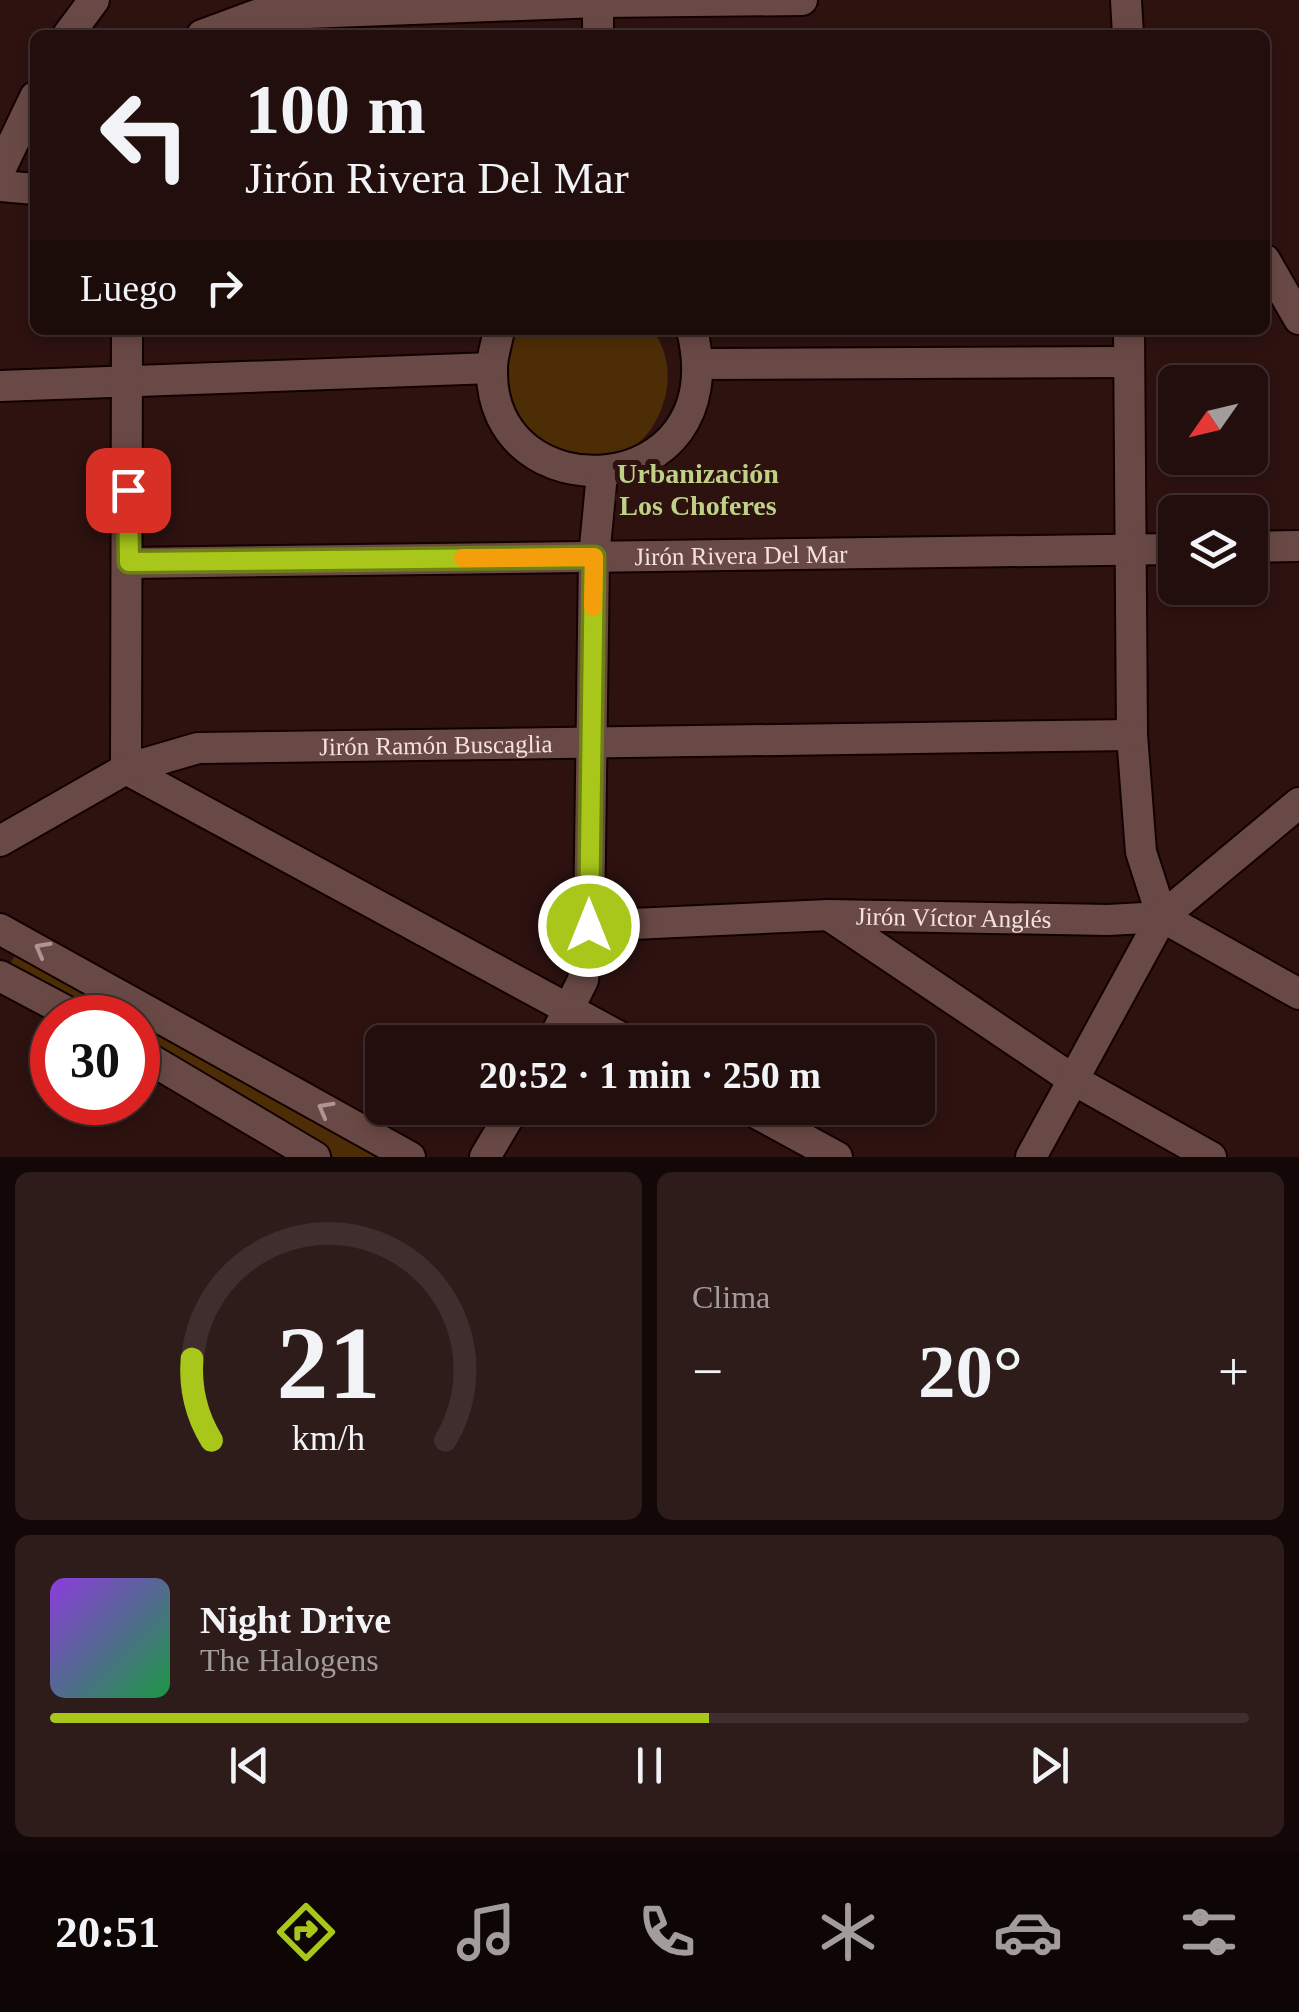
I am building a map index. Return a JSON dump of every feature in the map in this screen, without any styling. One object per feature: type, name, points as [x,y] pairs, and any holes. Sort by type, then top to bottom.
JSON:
[{"type":"street","points":[[72,30],[94,0]]},
{"type":"street","points":[[216,30],[256,16],[598,1],[802,0]]},
{"type":"street","points":[[598,1],[598,30]]},
{"type":"street","points":[[0,170],[30,107]]},
{"type":"street","points":[[0,186],[30,189]]},
{"type":"street","points":[[1270,269],[1299,319]]},
{"type":"street","points":[[128,335],[126,769],[597,1025]]},
{"type":"street","points":[[498,335],[492,368],[497,402],[513,432],[537,456],[568,470],[602,474],[642,464],[674,440],[695,404],[701,364],[693,335]]},
{"type":"street","points":[[1129,335],[1132,735],[1141,852],[1162,917],[1299,994]]},
{"type":"street","points":[[701,364],[1129,362]]},
{"type":"street","points":[[0,386],[492,368]]},
{"type":"street","points":[[562,1025],[583,980],[589,926],[594,557],[602,474]]},
{"type":"street","points":[[1268,547],[1299,546]]},
{"type":"street","name":"Jirón Rivera Del Mar","points":[[129,562],[1158,549]]},
{"type":"street","name":"Jirón Ramón Buscaglia","points":[[0,842],[126,769],[198,748],[1132,735]]},
{"type":"street","points":[[1031,1157],[1162,917],[1299,802]]},
{"type":"street","points":[[829,915],[1072,1079],[1212,1157]]},
{"type":"street","name":"Jirón Víctor Anglés","points":[[589,926],[829,915],[1108,920],[1162,917]]},
{"type":"street","points":[[0,928],[410,1157]]},
{"type":"street","points":[[0,976],[36,995]]},
{"type":"street","points":[[160,1065],[315,1157]]},
{"type":"street","points":[[486,1157],[504,1125]]},
{"type":"street","points":[[778,1125],[837,1157]]},
{"type":"shaded area","points":[[515,335],[656,335],[668,375],[663,404],[644,438],[616,455],[584,458],[553,448],[527,429],[509,401],[504,367]]},
{"type":"shaded area","points":[[21,945],[109,995],[52,995],[7,969]]},
{"type":"shaded area","points":[[160,1024],[393,1157],[334,1157],[160,1057]]},
{"type":"slow traffic","points":[[463,558],[594,557],[593,607]]},
{"type":"district","name":"Urbanización Los Choferes","points":[[698,489]]},
{"type":"route","points":[[128,490],[129,562],[594,557],[589,926]]}]
